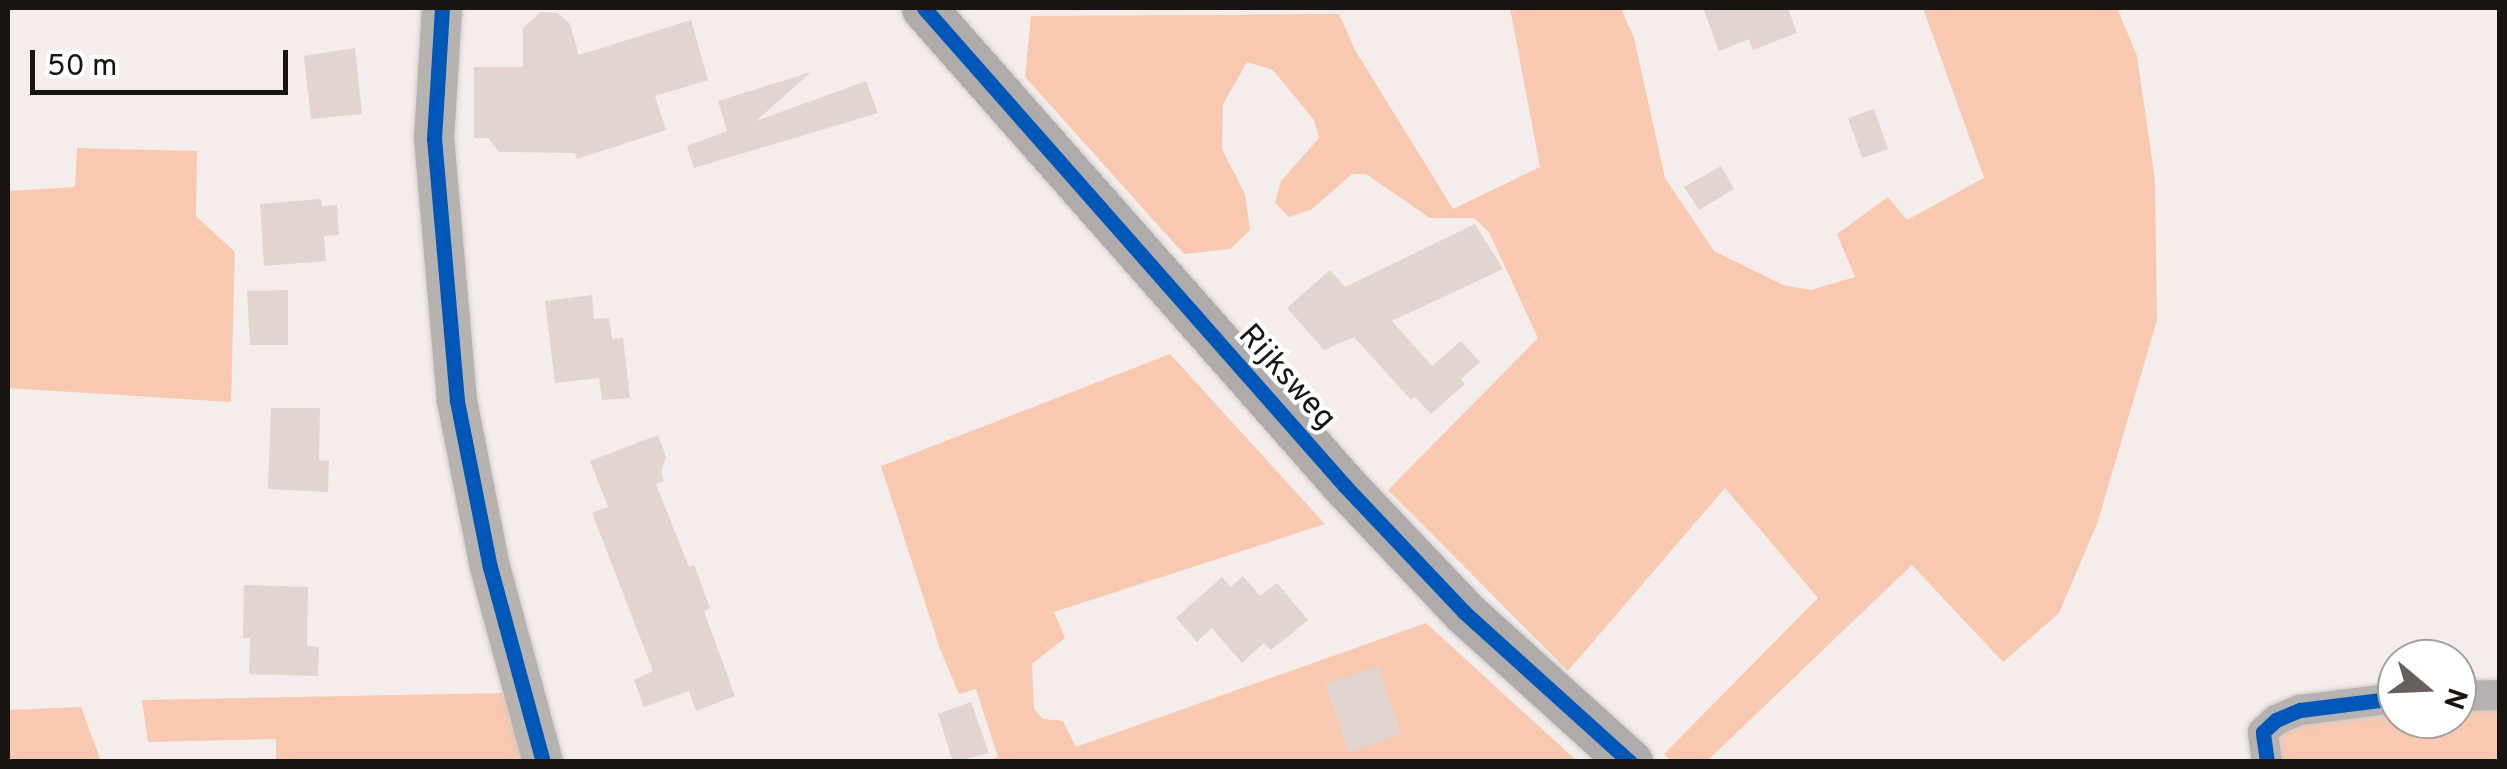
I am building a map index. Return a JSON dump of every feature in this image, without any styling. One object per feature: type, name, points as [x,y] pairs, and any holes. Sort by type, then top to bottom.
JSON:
[{"type":"main road","points":[[442,8],[434,138],[457,401],[490,568],[543,762]]},
{"type":"main road","name":"Rijksweg","points":[[932,10],[1345,486],[1464,612],[1630,762]]},
{"type":"street","points":[[2267,762],[2263,732],[2276,720],[2300,710],[2377,700]]},
{"type":"shaded area","points":[[1510,8],[1621,8],[1634,38],[1665,178],[1714,251],[1783,285],[1811,290],[1855,277],[1837,234],[1888,197],[1907,220],[1984,178],[1923,8],[2117,8],[2137,56],[2155,180],[2157,320],[2097,524],[2059,613],[2003,662],[1912,565],[1707,761],[1671,761],[1664,754],[1818,598],[1725,488],[1568,671],[1388,490],[1538,338],[1489,232],[1474,218],[1430,218],[1366,174],[1352,174],[1311,210],[1289,217],[1275,203],[1281,181],[1319,138],[1314,120],[1273,70],[1247,62],[1223,104],[1222,149],[1245,194],[1250,230],[1230,249],[1184,254],[1025,77],[1031,16],[1339,14],[1355,50],[1453,209],[1540,167]]},
{"type":"shaded area","points":[[77,148],[197,151],[196,216],[235,252],[231,402],[8,388],[8,191],[75,187]]},
{"type":"shaded area","points":[[1170,354],[1325,524],[1054,612],[1065,638],[1032,664],[1034,709],[1043,719],[1063,721],[1076,747],[1426,623],[1577,761],[988,761],[998,757],[976,689],[959,694],[940,649],[881,466]]},
{"type":"shaded area","points":[[503,693],[523,761],[276,761],[276,739],[148,742],[142,700]]},
{"type":"shaded area","points":[[2477,703],[2499,703],[2499,761],[2279,761],[2275,749],[2288,726],[2377,707],[2377,739],[2477,739]]},
{"type":"shaded area","points":[[81,707],[101,761],[8,761],[8,710]]},
{"type":"building","points":[[1703,8],[1788,8],[1797,33],[1753,50],[1749,39],[1719,51]]},
{"type":"building","points":[[541,12],[557,13],[570,24],[579,55],[691,20],[708,80],[655,96],[666,130],[577,159],[575,153],[499,152],[488,138],[474,138],[474,67],[523,67],[523,28]]},
{"type":"building","points":[[355,48],[362,114],[311,119],[304,56]]},
{"type":"building","points":[[811,72],[756,121],[866,81],[878,113],[694,168],[687,146],[727,131],[718,101]]},
{"type":"building","points":[[1874,109],[1888,149],[1862,158],[1848,118]]},
{"type":"building","points":[[1721,166],[1734,189],[1699,210],[1684,187]]},
{"type":"building","points":[[321,199],[322,206],[337,205],[339,235],[324,236],[326,261],[264,266],[260,204]]},
{"type":"building","points":[[1475,224],[1503,269],[1392,321],[1432,366],[1461,341],[1480,362],[1461,379],[1465,384],[1431,414],[1415,397],[1411,400],[1354,337],[1324,350],[1287,308],[1330,270],[1345,287]]},
{"type":"building","points":[[288,290],[288,345],[250,345],[247,291]]},
{"type":"building","points":[[592,295],[594,319],[609,318],[612,339],[623,338],[630,398],[602,400],[599,378],[555,383],[545,301]]},
{"type":"building","points":[[271,408],[320,408],[319,460],[329,461],[328,492],[268,489]]},
{"type":"building","points":[[658,435],[666,457],[661,472],[664,481],[656,484],[689,567],[694,565],[710,608],[704,611],[735,696],[696,711],[689,691],[644,707],[634,680],[653,671],[592,513],[608,507],[590,461]]},
{"type":"building","points":[[1243,576],[1260,596],[1277,583],[1308,620],[1271,650],[1264,643],[1242,663],[1212,628],[1197,642],[1176,618],[1222,577],[1231,587]]},
{"type":"building","points":[[244,585],[308,587],[307,646],[319,647],[318,676],[249,674],[250,638],[243,638]]},
{"type":"building","points":[[1378,666],[1401,734],[1349,753],[1325,684]]},
{"type":"building","points":[[971,702],[989,753],[953,762],[938,714]]},
{"type":"cycle path","points":[[442,8],[434,138],[457,401],[490,567],[543,762]]},
{"type":"cycle path","points":[[924,8],[1345,486],[1464,612],[1630,762]]},
{"type":"cycle path","points":[[2267,762],[2263,732],[2276,720],[2300,710],[2377,700]]}]
